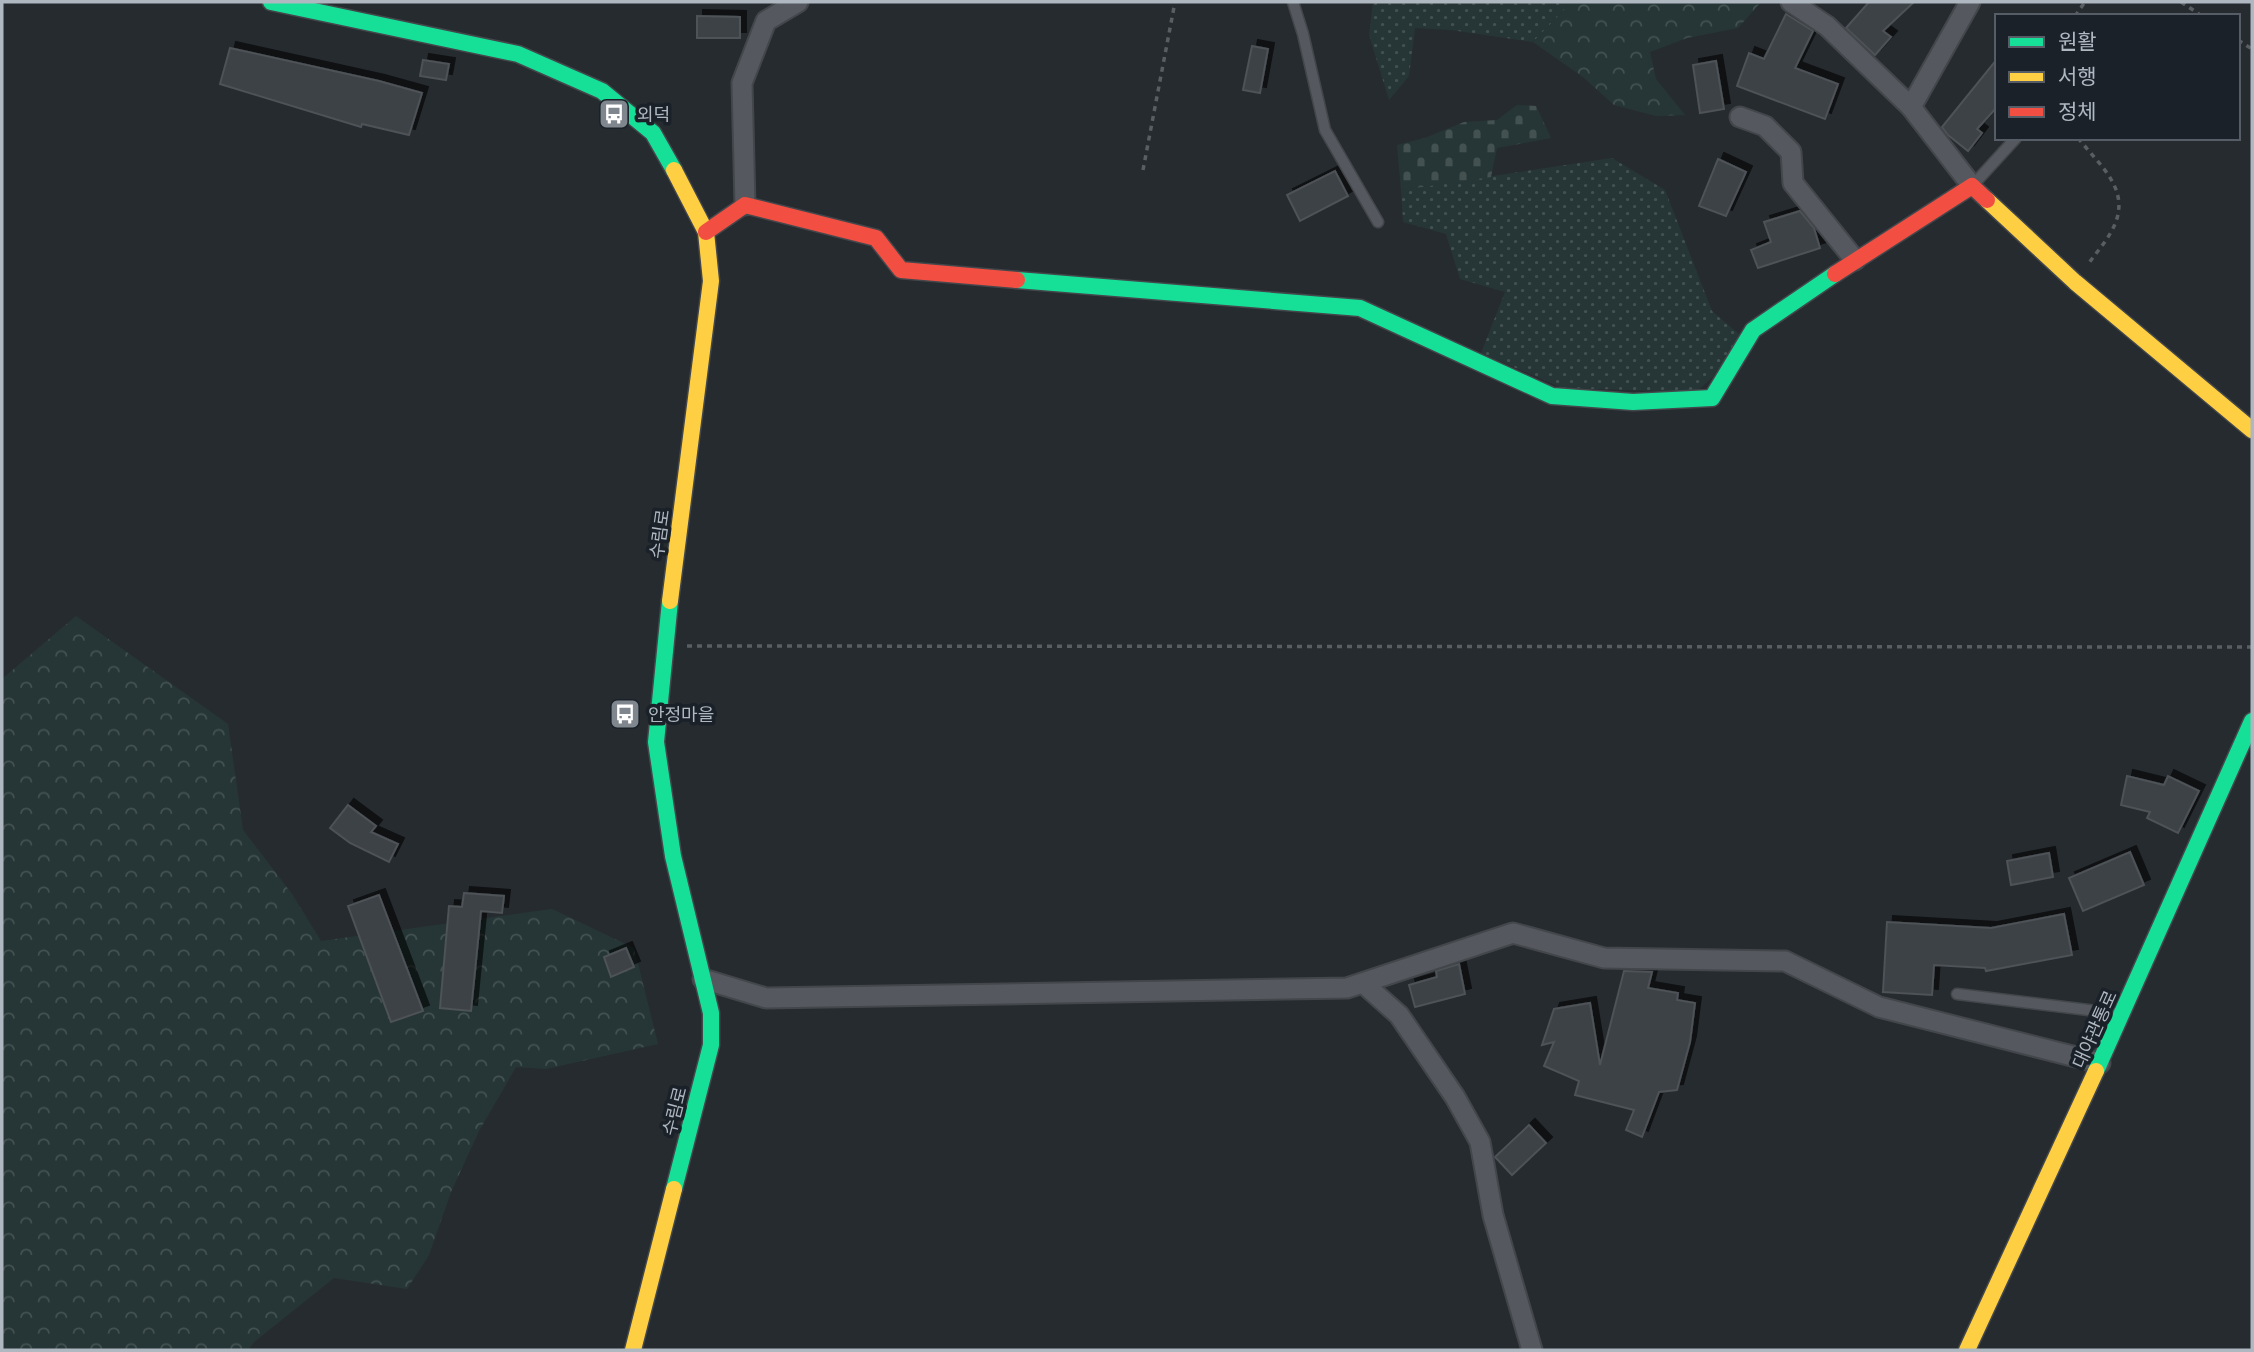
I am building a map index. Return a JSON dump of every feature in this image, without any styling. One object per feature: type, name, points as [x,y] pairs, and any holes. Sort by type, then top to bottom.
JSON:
[{"type":"main road","name":"수림로","points":[[271,2],[518,54],[602,91],[653,133],[706,232],[711,281],[709,308],[664,646],[656,742],[673,856],[711,1013],[711,1045],[633,1350]]},
{"type":"main road","points":[[706,232],[745,205],[877,238],[901,270],[1360,308],[1552,396],[1633,402],[1712,398],[1753,330],[1855,260],[1972,186],[2075,282],[2252,430]]},
{"type":"main road","name":"대야관통로","points":[[1967,1350],[2100,1063],[2252,721]]},
{"type":"street","points":[[745,205],[742,83],[766,21],[798,2]]},
{"type":"street","points":[[1791,2],[1827,26],[1911,107],[1972,186]]},
{"type":"street","points":[[1911,107],[1970,2]]},
{"type":"street","points":[[1740,117],[1765,126],[1791,152],[1793,183],[1855,260]]},
{"type":"street","points":[[703,979],[766,998],[1347,988],[1513,933],[1604,958],[1785,961],[1879,1007],[2100,1063]]},
{"type":"street","points":[[1363,983],[1399,1016],[1455,1097],[1480,1142],[1493,1214],[1532,1350]]},
{"type":"lane","points":[[1293,2],[1325,130],[1378,222]]},
{"type":"lane","points":[[1972,186],[2015,140]]},
{"type":"lane","points":[[1957,994],[2122,1014]]},
{"type":"path","points":[[1143,170],[1175,2]]},
{"type":"path","points":[[2181,2],[2199,14]]},
{"type":"path","points":[[2075,282],[2112,231],[2121,204],[2115,184],[2080,140]]},
{"type":"path","points":[[664,646],[2252,647]]},
{"type":"green space","points":[[1373,2],[1567,2],[1566,8],[1533,42],[1451,30],[1415,28],[1409,76],[1389,100],[1369,35]]},
{"type":"green space","points":[[1567,2],[1761,2],[1738,28],[1687,38],[1650,52],[1656,79],[1685,115],[1656,116],[1614,105],[1583,77],[1533,42],[1566,8]]},
{"type":"green space","points":[[1517,105],[1536,106],[1551,138],[1497,148],[1491,177],[1401,190],[1397,145],[1425,138],[1464,122],[1497,120]]},
{"type":"green space","points":[[1612,158],[1665,190],[1712,311],[1740,335],[1712,378],[1696,392],[1562,388],[1481,353],[1505,292],[1460,279],[1446,234],[1403,222],[1401,190]]},
{"type":"green space","points":[[76,616],[228,724],[243,830],[292,894],[321,941],[552,909],[634,948],[658,1044],[546,1069],[516,1067],[479,1131],[451,1192],[429,1255],[407,1289],[334,1278],[254,1342],[248,1350],[2,1350],[2,679]]},
{"type":"building","points":[[1869,2],[1914,2],[1883,31],[1891,37],[1875,55],[1846,28]]},
{"type":"building","points":[[1786,14],[1813,31],[1795,68],[1838,84],[1825,119],[1737,86],[1749,53],[1764,59]]},
{"type":"building","points":[[697,16],[740,17],[740,38],[697,38]]},
{"type":"building","points":[[1252,46],[1268,49],[1260,93],[1243,90]]},
{"type":"building","points":[[230,48],[422,93],[409,135],[362,124],[361,127],[220,84]]},
{"type":"building","points":[[423,60],[449,64],[446,80],[420,76]]},
{"type":"building","points":[[1716,61],[1724,109],[1700,113],[1693,65]]},
{"type":"building","points":[[1995,61],[1995,109],[1977,129],[1982,133],[1968,151],[1942,127]]},
{"type":"building","points":[[1718,159],[1746,172],[1726,216],[1699,206]]},
{"type":"building","points":[[1335,171],[1348,196],[1300,221],[1287,195]]},
{"type":"building","points":[[1800,211],[1814,228],[1820,248],[1758,268],[1751,250],[1771,242],[1764,222]]},
{"type":"building","points":[[2127,776],[2164,785],[2168,776],[2199,791],[2178,833],[2147,818],[2150,812],[2121,805]]},
{"type":"building","points":[[348,805],[376,826],[371,832],[398,844],[389,862],[350,843],[330,828]]},
{"type":"building","points":[[2130,852],[2144,885],[2083,911],[2069,878]]},
{"type":"building","points":[[2049,853],[2053,877],[2011,885],[2007,861]]},
{"type":"building","points":[[464,893],[504,896],[502,913],[481,911],[471,1011],[440,1008],[449,906],[462,907]]},
{"type":"building","points":[[379,895],[423,1011],[391,1022],[348,906]]},
{"type":"building","points":[[2064,914],[2072,955],[1986,971],[1985,968],[1934,965],[1932,995],[1883,992],[1887,922],[1991,928]]},
{"type":"building","points":[[626,948],[634,967],[611,977],[604,957]]},
{"type":"building","points":[[1459,964],[1465,994],[1415,1007],[1409,985],[1437,977],[1436,971]]},
{"type":"building","points":[[1624,971],[1652,972],[1648,988],[1678,993],[1677,1000],[1695,1003],[1690,1042],[1677,1090],[1659,1092],[1642,1137],[1626,1130],[1634,1110],[1575,1095],[1579,1081],[1544,1066],[1554,1042],[1542,1045],[1554,1009],[1590,1003],[1600,1065]]},
{"type":"building","points":[[1529,1125],[1546,1143],[1512,1175],[1495,1157]]},
{"type":"traffic: fast","points":[[271,2],[518,54],[602,91],[653,133],[674,170]]},
{"type":"traffic: fast","points":[[1017,280],[1360,308],[1552,396],[1633,402],[1712,398],[1753,330],[1835,274]]},
{"type":"traffic: fast","points":[[670,601],[656,742],[673,856],[711,1013],[711,1045],[674,1189]]},
{"type":"traffic: fast","points":[[2096,1071],[2252,721]]},
{"type":"traffic: slow","points":[[670,601],[711,281],[706,232],[674,170]]},
{"type":"traffic: slow","points":[[1987,200],[2075,282],[2252,430]]},
{"type":"traffic: slow","points":[[1967,1350],[2096,1071]]},
{"type":"traffic: slow","points":[[633,1350],[674,1189]]},
{"type":"traffic: jam","points":[[1835,274],[1972,186],[1987,200]]},
{"type":"traffic: jam","points":[[706,232],[745,205],[876,238],[901,270],[1017,280]]},
{"type":"place","name":"외덕","points":[[614,114]]},
{"type":"place","name":"안정마을","points":[[625,714]]}]
